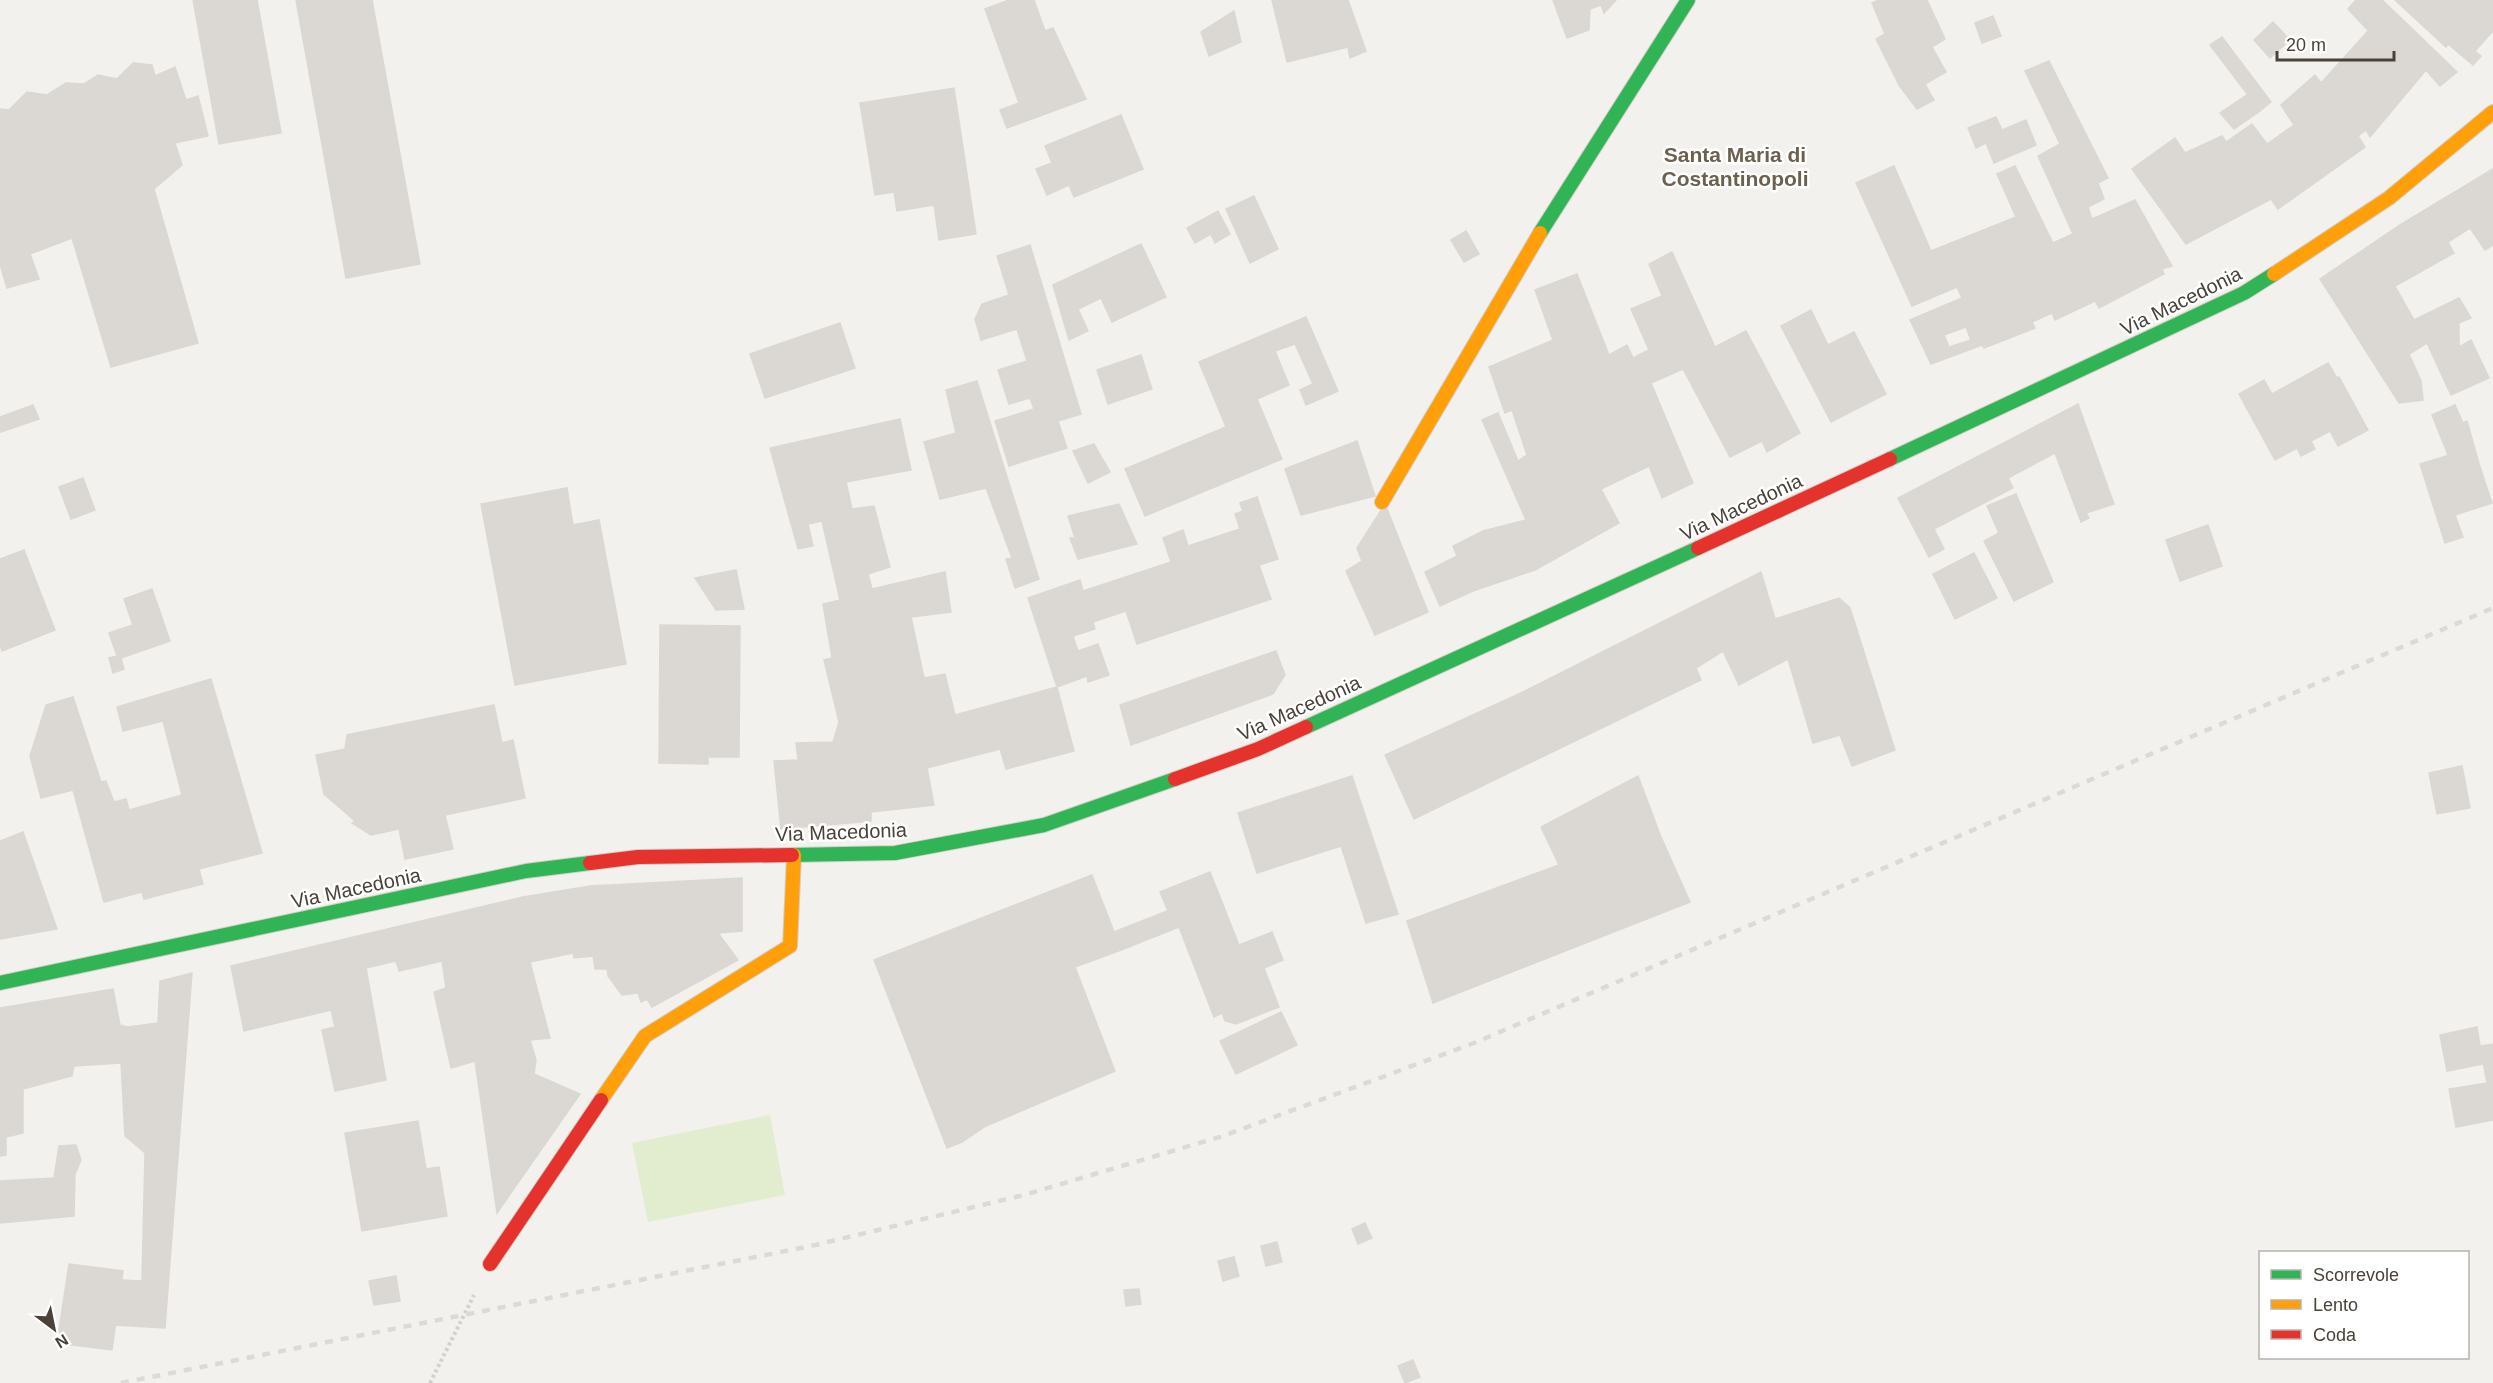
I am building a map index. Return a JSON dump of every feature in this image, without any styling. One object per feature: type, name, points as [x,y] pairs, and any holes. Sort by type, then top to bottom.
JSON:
[{"type":"main road","points":[[1382,502],[1516,271],[1688,0]]},
{"type":"main road","name":"Via Macedonia","points":[[0,982],[91,965],[526,871],[638,857],[895,853],[1044,825],[1258,749],[1830,487],[2244,293],[2317,248],[2389,198],[2493,112]]},
{"type":"main road","points":[[490,1264],[645,1036],[790,946],[795,855]]},
{"type":"path","points":[[430,1383],[490,1264]]},
{"type":"green space","points":[[770,1115],[785,1195],[648,1222],[632,1143]]},
{"type":"building","points":[[193,0],[257,0],[281,133],[219,144]]},
{"type":"building","points":[[296,0],[372,0],[420,264],[346,278]]},
{"type":"building","points":[[1009,0],[1034,0],[1045,31],[1053,28],[1086,99],[1007,128],[1000,110],[1019,103],[985,9]]},
{"type":"building","points":[[1272,0],[1348,0],[1366,51],[1350,58],[1348,47],[1287,62]]},
{"type":"building","points":[[1553,0],[1616,0],[1604,13],[1601,5],[1590,9],[1589,30],[1567,38]]},
{"type":"building","points":[[1879,0],[1927,0],[1945,39],[1932,47],[1946,72],[1925,84],[1934,100],[1917,109],[1899,85],[1876,39],[1885,34],[1872,3]]},
{"type":"building","points":[[2356,0],[2382,0],[2401,18],[2381,44],[2348,9]]},
{"type":"building","points":[[2395,0],[2493,0],[2493,31],[2475,51],[2481,56],[2473,65],[2448,44],[2446,47]]},
{"type":"building","points":[[1234,11],[1241,42],[1209,56],[1201,32]]},
{"type":"building","points":[[1993,16],[2001,36],[1982,43],[1975,23]]},
{"type":"building","points":[[2401,18],[2457,72],[2440,86],[2426,70],[2370,137],[2366,130],[2358,136],[2365,147],[2278,209],[2271,199],[2186,244],[2132,169],[2175,138],[2185,153],[2222,136],[2226,142],[2252,124],[2267,144],[2294,125],[2281,105],[2315,75],[2321,83],[2368,31],[2381,44]]},
{"type":"building","points":[[2273,22],[2290,40],[2270,58],[2254,40]]},
{"type":"building","points":[[2222,37],[2271,102],[2260,111],[2210,45]]},
{"type":"building","points":[[2049,61],[2108,178],[2098,183],[2104,199],[2088,207],[2092,219],[2135,200],[2172,266],[2162,269],[2164,274],[2099,308],[2095,301],[2055,320],[2052,313],[2032,322],[2035,328],[1984,348],[1982,345],[1931,364],[1910,320],[1962,298],[1957,287],[1912,306],[1856,183],[1894,166],[1931,251],[2016,217],[1997,174],[2015,166],[2053,243],[2073,234],[2038,156],[2060,144],[2025,71]],"holes":[[[1966,327],[1971,340],[1949,347],[1944,335]]]},
{"type":"building","points":[[133,63],[152,65],[155,76],[175,67],[186,100],[198,96],[208,136],[175,143],[182,165],[154,189],[198,343],[111,367],[72,238],[30,254],[39,279],[7,288],[0,264],[0,109],[9,110],[27,92],[47,95],[66,83],[84,84],[98,75],[117,79]]},
{"type":"building","points":[[954,88],[976,234],[939,240],[934,205],[897,211],[894,192],[875,195],[860,103]]},
{"type":"building","points":[[2247,95],[2260,111],[2234,129],[2220,113]]},
{"type":"building","points":[[1121,115],[1143,169],[1074,197],[1069,185],[1047,195],[1036,169],[1052,163],[1045,146]]},
{"type":"building","points":[[1996,117],[2002,130],[2026,120],[2036,145],[1994,163],[1986,143],[1976,148],[1968,128]]},
{"type":"building","points":[[2493,169],[2493,245],[2485,250],[2470,228],[2448,242],[2454,253],[2395,286],[2414,320],[2459,298],[2471,318],[2459,323],[2459,347],[2471,340],[2489,378],[2451,395],[2427,343],[2409,354],[2421,381],[2423,400],[2399,403],[2320,279],[2400,225]]},
{"type":"building","points":[[1254,196],[1278,249],[1250,263],[1226,209]]},
{"type":"building","points":[[1218,211],[1230,234],[1215,243],[1211,234],[1195,243],[1187,228]]},
{"type":"building","points":[[1466,231],[1479,254],[1464,262],[1451,240]]},
{"type":"building","points":[[1141,244],[1166,297],[1112,322],[1101,298],[1078,309],[1088,331],[1069,340],[1053,285]]},
{"type":"building","points":[[1030,245],[1081,414],[1058,421],[1067,448],[1009,466],[995,421],[1034,409],[1030,398],[1009,404],[998,370],[1027,361],[1017,329],[981,340],[975,319],[982,304],[1009,295],[997,256]]},
{"type":"building","points":[[1672,252],[1715,347],[1746,331],[1800,433],[1767,452],[1762,441],[1730,457],[1683,369],[1651,383],[1693,483],[1662,498],[1649,466],[1601,489],[1619,523],[1535,570],[1473,591],[1440,606],[1425,572],[1457,556],[1453,546],[1483,531],[1526,520],[1482,420],[1498,413],[1518,461],[1527,455],[1512,410],[1505,413],[1489,367],[1553,340],[1535,290],[1577,274],[1609,355],[1627,345],[1633,358],[1649,350],[1631,309],[1662,296],[1649,264]]},
{"type":"building","points":[[1811,310],[1828,345],[1854,332],[1886,394],[1831,422],[1781,326]]},
{"type":"building","points":[[1306,317],[1338,391],[1306,405],[1300,390],[1313,384],[1295,344],[1275,351],[1289,385],[1257,399],[1282,459],[1145,516],[1125,469],[1226,427],[1199,362]]},
{"type":"building","points":[[840,323],[855,368],[765,398],[750,354]]},
{"type":"building","points":[[1141,355],[1152,389],[1108,404],[1097,370]]},
{"type":"building","points":[[2328,363],[2337,378],[2339,377],[2368,430],[2338,446],[2330,431],[2311,441],[2315,449],[2301,456],[2297,448],[2275,460],[2239,394],[2264,380],[2272,394]]},
{"type":"building","points":[[977,381],[1039,579],[1015,588],[1006,559],[1012,558],[986,488],[940,499],[924,442],[956,433],[946,390]]},
{"type":"building","points":[[2078,404],[2114,504],[2086,513],[2089,518],[2081,522],[2055,453],[2008,478],[2013,488],[1934,529],[1944,549],[1929,557],[1898,498]]},
{"type":"building","points":[[33,405],[39,419],[1,432],[0,417]]},
{"type":"building","points":[[2455,405],[2463,423],[2467,421],[2480,467],[2456,475],[2432,415]]},
{"type":"building","points":[[900,419],[911,470],[846,482],[852,509],[874,506],[890,567],[868,574],[872,589],[945,572],[951,612],[911,617],[924,678],[945,674],[955,715],[1057,687],[1074,751],[1006,769],[1000,749],[927,768],[934,805],[871,812],[871,821],[781,829],[774,761],[798,760],[796,743],[833,742],[839,722],[824,660],[832,658],[823,604],[840,600],[822,521],[808,524],[813,546],[798,549],[770,448]]},
{"type":"building","points":[[1357,441],[1375,496],[1301,515],[1285,469]]},
{"type":"building","points":[[1094,444],[1110,472],[1088,483],[1073,451]]},
{"type":"building","points":[[2450,455],[2456,475],[2480,467],[2492,503],[2455,515],[2463,537],[2445,543],[2420,464]]},
{"type":"building","points":[[83,478],[95,510],[71,519],[59,487]]},
{"type":"building","points":[[567,488],[573,525],[599,520],[626,664],[515,685],[481,504]]},
{"type":"building","points":[[2016,494],[2053,582],[2014,601],[1984,541],[1999,533],[1987,506]]},
{"type":"building","points":[[1257,497],[1278,559],[1259,565],[1271,599],[1137,644],[1126,611],[1093,622],[1095,629],[1073,636],[1078,651],[1098,644],[1109,675],[1088,682],[1087,676],[1057,687],[1028,598],[1080,580],[1083,591],[1171,562],[1163,538],[1183,530],[1188,546],[1240,529],[1235,514],[1243,511],[1240,503]]},
{"type":"building","points":[[1119,504],[1137,544],[1078,559],[1070,538],[1075,538],[1068,516]]},
{"type":"building","points":[[1385,504],[1428,612],[1375,635],[1346,571],[1362,561],[1357,548]]},
{"type":"building","points":[[2208,525],[2222,566],[2180,581],[2166,540]]},
{"type":"building","points":[[24,550],[55,630],[2,651],[0,646],[0,559]]},
{"type":"building","points":[[1974,553],[1997,598],[1955,619],[1933,574]]},
{"type":"building","points":[[736,570],[744,609],[716,610],[695,578]]},
{"type":"building","points":[[1761,572],[1775,619],[1839,598],[1850,608],[1895,750],[1852,766],[1840,735],[1813,743],[1788,659],[1739,685],[1723,651],[1696,668],[1701,680],[1414,819],[1385,755],[1527,690]]},
{"type":"building","points":[[152,589],[170,641],[121,658],[124,669],[113,673],[109,658],[117,656],[109,633],[133,625],[124,599]]},
{"type":"building","points":[[660,625],[740,626],[739,757],[708,757],[708,764],[659,763]]},
{"type":"building","points":[[1276,651],[1285,675],[1273,694],[1131,745],[1120,705]]},
{"type":"building","points":[[211,679],[262,853],[199,869],[203,884],[144,899],[142,892],[104,902],[73,790],[41,798],[30,756],[46,705],[73,697],[101,782],[106,781],[114,802],[126,799],[129,810],[182,795],[163,721],[123,731],[117,707]]},
{"type":"building","points":[[494,705],[502,743],[513,740],[525,798],[445,815],[453,849],[405,859],[399,829],[371,835],[352,823],[355,821],[324,794],[316,755],[345,749],[347,735]]},
{"type":"building","points":[[2462,766],[2470,808],[2437,814],[2429,773]]},
{"type":"building","points":[[1352,776],[1398,914],[1366,923],[1341,846],[1257,873],[1238,813]]},
{"type":"building","points":[[1638,776],[1661,837],[1690,902],[1433,1003],[1407,921],[1559,865],[1541,827]]},
{"type":"building","points":[[23,832],[57,929],[0,939],[0,841]]},
{"type":"building","points":[[1210,872],[1239,945],[1272,932],[1283,960],[1264,968],[1279,1007],[1236,1024],[1225,1021],[1222,1013],[1214,1017],[1172,909],[1168,911],[1160,892]]},
{"type":"building","points":[[1092,875],[1121,950],[1075,967],[1115,1071],[986,1126],[962,1142],[947,1148],[874,960]]},
{"type":"building","points":[[742,878],[742,931],[718,933],[738,960],[652,1007],[647,999],[641,1002],[638,993],[622,995],[608,976],[607,969],[595,969],[591,886]]},
{"type":"building","points":[[591,886],[593,956],[574,958],[573,953],[530,962],[550,1038],[530,1040],[536,1060],[534,1074],[580,1094],[497,1213],[475,1061],[451,1068],[434,992],[446,988],[442,961],[399,971],[396,961],[366,968],[386,1080],[335,1091],[322,1030],[335,1027],[331,1010],[244,1031],[231,966],[523,897]]},
{"type":"building","points":[[1172,909],[1179,927],[1121,950],[1114,932]]},
{"type":"building","points":[[192,973],[165,1328],[115,1325],[122,1280],[142,1281],[145,1153],[125,1136],[121,1063],[74,1066],[72,1076],[23,1089],[23,1133],[6,1137],[6,1155],[0,1156],[0,1008],[113,989],[120,1025],[128,1027],[158,1023],[160,981]]},
{"type":"building","points":[[1281,1012],[1297,1045],[1236,1074],[1220,1041]]},
{"type":"building","points":[[2477,1027],[2483,1064],[2447,1071],[2440,1035]]},
{"type":"building","points":[[2493,1044],[2493,1082],[2487,1083],[2480,1046]]},
{"type":"building","points":[[2493,1082],[2493,1120],[2456,1127],[2449,1089]]},
{"type":"building","points":[[418,1121],[426,1169],[439,1167],[447,1216],[362,1231],[345,1133]]},
{"type":"building","points":[[76,1145],[81,1160],[75,1174],[74,1216],[0,1223],[0,1181],[54,1178],[59,1146]]},
{"type":"building","points":[[1365,1223],[1372,1238],[1358,1244],[1352,1229]]},
{"type":"building","points":[[1277,1242],[1282,1262],[1266,1266],[1261,1246]]},
{"type":"building","points":[[1234,1257],[1239,1276],[1223,1281],[1218,1261]]},
{"type":"building","points":[[69,1264],[123,1271],[112,1350],[57,1343]]},
{"type":"building","points":[[396,1276],[400,1301],[374,1305],[369,1281]]},
{"type":"building","points":[[1139,1289],[1141,1304],[1126,1306],[1124,1290]]},
{"type":"building","points":[[1413,1360],[1420,1377],[1405,1383],[1398,1366]]},
{"type":"railway","points":[[121,1383],[811,1246],[1024,1195],[1223,1136],[1474,1043],[2493,608]]},
{"type":"traffic: fast","points":[[1540,233],[1688,0]]},
{"type":"traffic: fast","points":[[1890,459],[2244,293],[2274,274]]},
{"type":"traffic: fast","points":[[1306,727],[1698,548]]},
{"type":"traffic: fast","points":[[792,855],[895,853],[1044,825],[1175,779]]},
{"type":"traffic: fast","points":[[0,983],[526,871],[590,863]]},
{"type":"traffic: slow","points":[[2274,274],[2389,198],[2493,112]]},
{"type":"traffic: slow","points":[[1382,502],[1540,233]]},
{"type":"traffic: slow","points":[[601,1100],[645,1036],[790,946],[794,855]]},
{"type":"traffic: jam","points":[[1698,548],[1890,459]]},
{"type":"traffic: jam","points":[[1175,779],[1258,749],[1306,727]]},
{"type":"traffic: jam","points":[[590,863],[638,857],[792,855]]},
{"type":"traffic: jam","points":[[490,1264],[601,1100]]},
{"type":"district","name":"Santa Maria di Costantinopoli","points":[[1735,167]]}]
